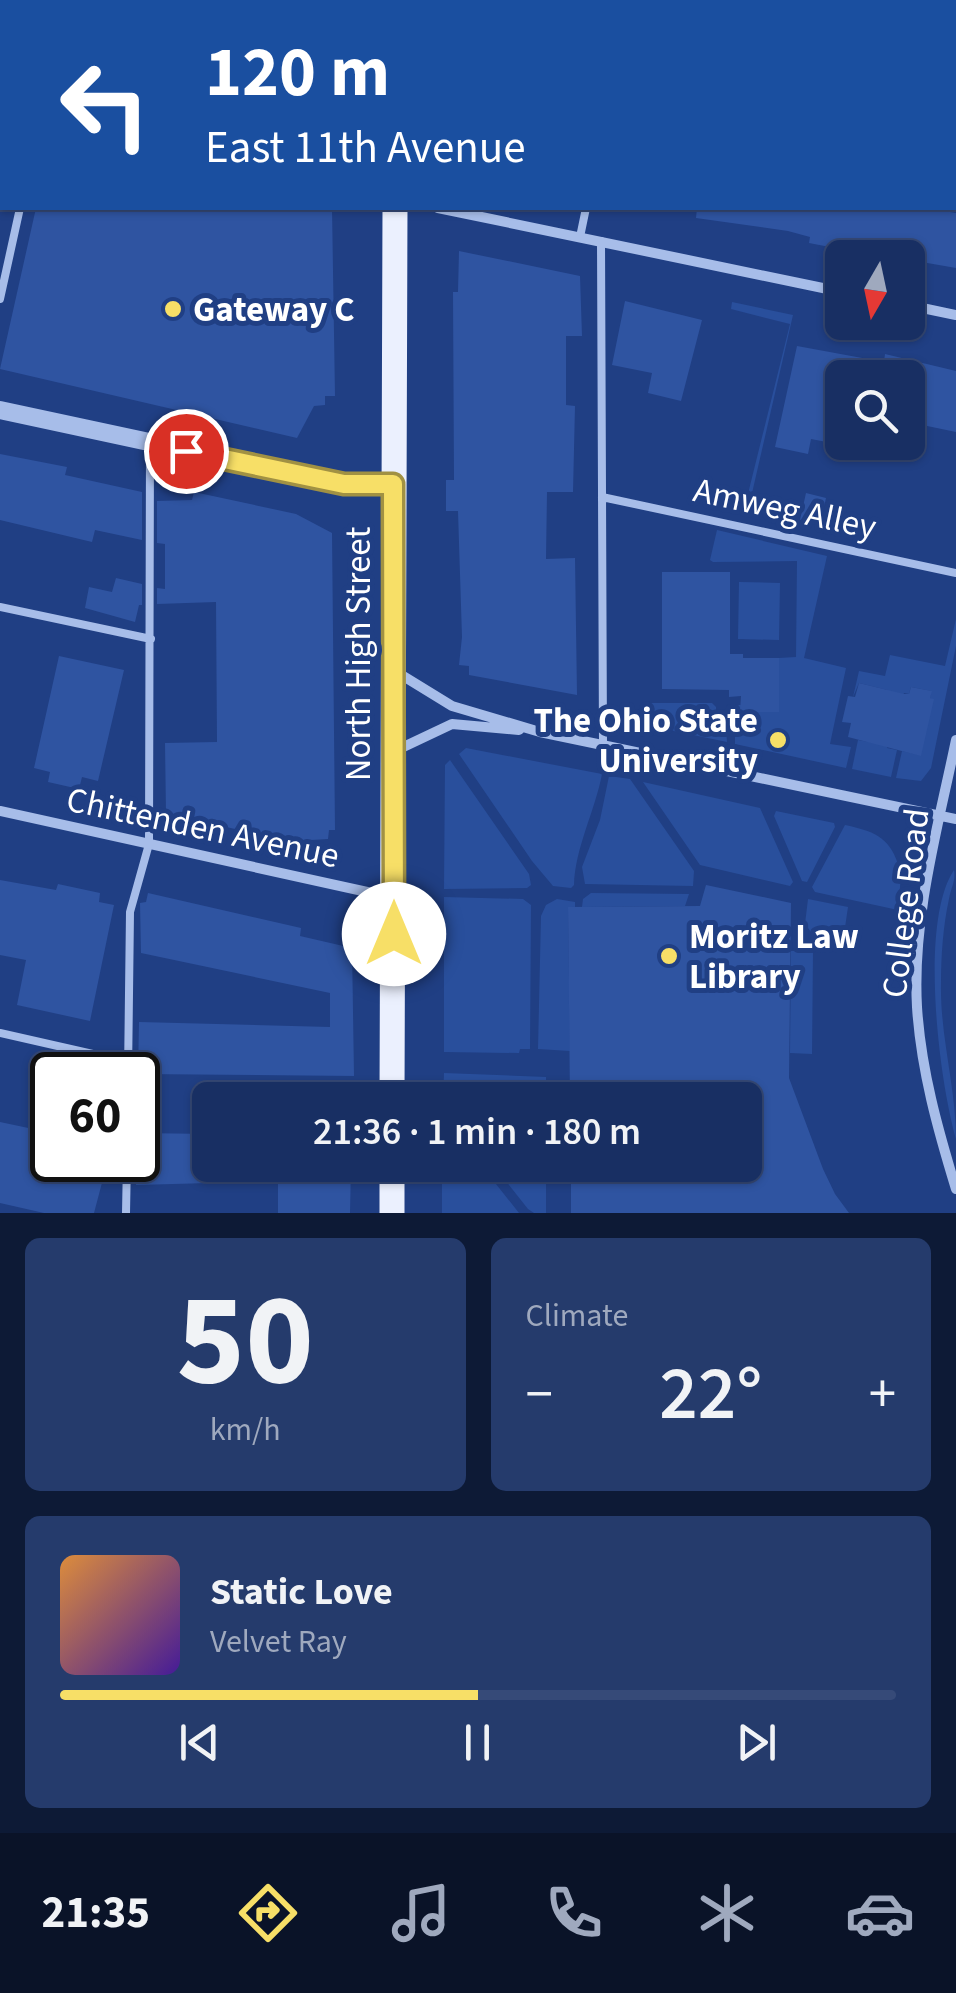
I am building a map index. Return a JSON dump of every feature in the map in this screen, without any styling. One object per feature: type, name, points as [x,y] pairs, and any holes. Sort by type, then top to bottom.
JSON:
[{"type":"main road","name":"North High Street","points":[[392,1082],[395,210]]},
{"type":"main road","points":[[392,1182],[392,1213]]},
{"type":"street","points":[[448,210],[825,288]]},
{"type":"street","points":[[925,310],[956,316]]},
{"type":"street","points":[[0,410],[344,484],[393,484]]},
{"type":"street","points":[[395,671],[452,706],[540,732]]},
{"type":"street","points":[[394,752],[452,724],[540,732],[956,819]]},
{"type":"street","name":"College Road","points":[[956,740],[928,876],[917,1007],[930,1096],[956,1189]]},
{"type":"street","name":"Chittenden Avenue","points":[[0,811],[394,898]]},
{"type":"lane","points":[[0,298],[20,210]]},
{"type":"lane","points":[[580,237],[586,210]]},
{"type":"lane","points":[[601,242],[603,744]]},
{"type":"lane","points":[[128,1052],[130,912],[149,844],[150,443]]},
{"type":"lane","name":"Amweg Alley","points":[[602,497],[956,573]]},
{"type":"lane","points":[[0,607],[151,640]]},
{"type":"lane","points":[[0,1033],[84,1052]]},
{"type":"lane","points":[[126,1213],[127,1182]]},
{"type":"shaded area","points":[[732,302],[793,315],[747,515],[743,514],[790,324],[731,309]]},
{"type":"shaded area","points":[[717,530],[827,556],[804,658],[846,668],[830,744],[851,747],[846,768],[735,744],[735,705],[741,705],[741,712],[779,712],[779,658],[796,657],[797,561],[713,562],[710,560]]},
{"type":"shaded area","points":[[739,582],[780,583],[779,640],[738,639]]},
{"type":"shaded area","points":[[956,619],[956,646],[931,768],[921,781],[896,778],[902,751],[920,755],[933,700],[931,691],[911,687],[909,694],[904,693],[901,707],[885,703],[887,690],[859,683],[853,697],[859,671],[885,676],[890,655],[945,666]]},
{"type":"shaded area","points":[[645,703],[712,703],[716,707],[716,726],[726,727],[727,742],[635,723]]},
{"type":"shaded area","points":[[891,726],[887,748],[897,750],[891,777],[852,769],[858,740],[875,743]]},
{"type":"shaded area","points":[[466,748],[602,774],[571,888],[553,886],[532,861],[459,754]]},
{"type":"shaded area","points":[[450,760],[529,874],[531,885],[527,888],[444,889],[445,765]]},
{"type":"shaded area","points":[[609,776],[630,779],[694,871],[693,886],[585,884],[582,867],[600,820]]},
{"type":"shaded area","points":[[643,782],[760,808],[793,882],[790,886],[700,865]]},
{"type":"shaded area","points":[[776,811],[834,823],[807,882],[802,881],[774,816]]},
{"type":"shaded area","points":[[845,825],[878,836],[890,847],[898,864],[902,864],[898,910],[815,892],[812,887]]},
{"type":"shaded area","points":[[954,870],[944,930],[941,984],[956,1139],[939,1042],[935,962],[943,894]]},
{"type":"shaded area","points":[[591,893],[689,894],[685,906],[582,907],[583,899]]},
{"type":"shaded area","points":[[444,897],[523,899],[531,905],[530,1049],[520,1049],[519,1053],[444,1052]]},
{"type":"shaded area","points":[[557,899],[575,902],[575,907],[568,908],[570,1051],[538,1049],[541,916],[546,905]]},
{"type":"shaded area","points":[[808,899],[848,907],[843,941],[817,940],[805,924]]},
{"type":"shaded area","points":[[791,951],[813,951],[812,1054],[790,1053]]},
{"type":"shaded area","points":[[444,1073],[546,1077],[546,1082],[444,1082]]},
{"type":"shaded area","points":[[442,1182],[494,1182],[519,1213],[442,1213]]},
{"type":"shaded area","points":[[507,1182],[546,1182],[546,1213],[528,1209]]},
{"type":"building","name":"Gateway C","points":[[36,210],[332,210],[335,396],[325,396],[325,405],[314,406],[297,438],[0,369]]},
{"type":"building","points":[[697,210],[944,210],[956,213],[956,268],[925,263],[925,240],[825,240],[825,246],[809,243],[810,237],[696,218]]},
{"type":"building","points":[[459,251],[580,276],[582,336],[566,336],[566,405],[575,406],[573,492],[547,492],[546,559],[575,558],[577,695],[469,675],[469,666],[459,665],[462,637],[458,511],[446,511],[446,480],[454,480],[453,292],[458,292]]},
{"type":"building","points":[[625,301],[702,320],[681,401],[648,393],[652,373],[612,365]]},
{"type":"building","points":[[797,346],[873,360],[825,360],[825,442],[811,439],[808,454],[775,447]]},
{"type":"building","points":[[885,354],[910,360],[884,360]]},
{"type":"building","points":[[925,364],[956,371],[956,432],[925,426]]},
{"type":"building","points":[[0,454],[67,467],[65,475],[142,492],[142,540],[95,530],[92,542],[0,520]]},
{"type":"building","points":[[194,492],[296,514],[332,533],[335,830],[329,830],[328,839],[311,840],[309,845],[166,814],[165,743],[217,742],[216,602],[157,604],[157,588],[165,589],[165,544],[157,543],[157,501],[192,500]]},
{"type":"building","points":[[806,493],[826,498],[820,525],[800,520]]},
{"type":"building","points":[[662,572],[730,572],[730,654],[779,658],[779,712],[740,712],[741,696],[729,697],[729,690],[662,689]]},
{"type":"building","points":[[116,578],[142,584],[142,605],[135,622],[85,608],[89,587],[112,592]]},
{"type":"building","points":[[59,656],[124,670],[98,781],[82,777],[79,789],[48,782],[50,772],[34,768]]},
{"type":"building","points":[[859,683],[904,694],[909,694],[911,687],[932,691],[930,698],[934,699],[921,756],[848,737],[851,723],[842,722],[848,696],[855,697]]},
{"type":"building","points":[[0,880],[56,890],[58,884],[100,893],[99,902],[114,905],[90,1021],[17,1005],[26,960],[0,955]]},
{"type":"building","points":[[706,885],[791,903],[789,1078],[823,1169],[849,1213],[571,1213],[571,1182],[762,1182],[762,1082],[570,1082],[568,907],[700,906]]},
{"type":"building","points":[[148,893],[301,928],[300,936],[352,948],[354,1076],[160,1074],[160,1052],[138,1052],[139,1022],[330,1027],[330,993],[141,953],[140,903],[146,902]]},
{"type":"building","points":[[0,1122],[30,1128],[30,1182],[102,1182],[94,1213],[44,1213],[0,1203]]},
{"type":"building","points":[[160,1133],[192,1134],[192,1182],[210,1183],[136,1185],[160,1182]]},
{"type":"building","points":[[351,1182],[350,1213],[278,1213],[278,1184],[224,1184]]},
{"type":"place","name":"Gateway C","points":[[173,309]]},
{"type":"place","name":"The Ohio State University","points":[[778,740]]},
{"type":"place","name":"Moritz Law Library","points":[[669,956]]},
{"type":"route","points":[[186,451],[344,484],[393,484],[394,934]]}]
